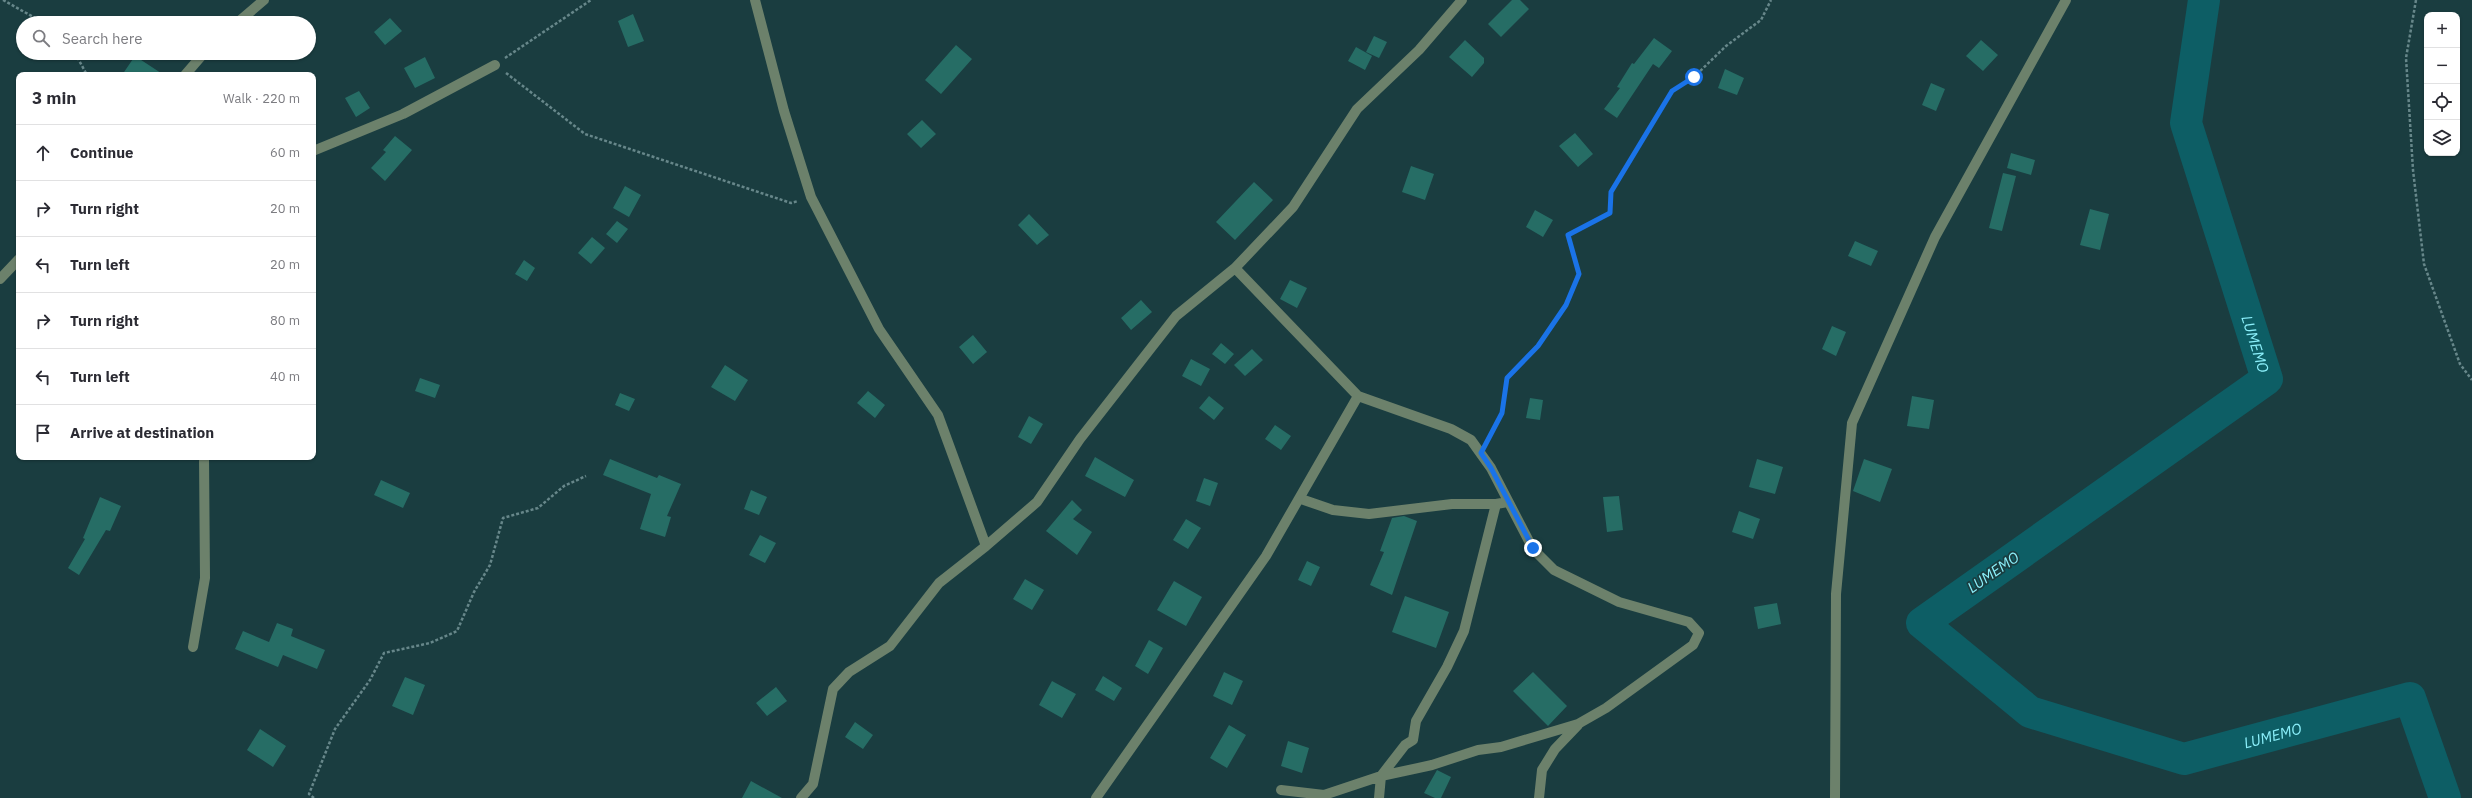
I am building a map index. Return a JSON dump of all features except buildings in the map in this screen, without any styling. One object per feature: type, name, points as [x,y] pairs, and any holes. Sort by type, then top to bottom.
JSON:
[{"type":"street","points":[[245,16],[264,0]]},
{"type":"street","points":[[755,0],[784,111],[811,197],[879,329],[938,415],[986,546]]},
{"type":"street","points":[[802,798],[813,784],[833,689],[849,672],[890,646],[939,582],[986,546],[1037,502],[1080,439],[1176,316],[1235,268],[1293,207],[1357,109],[1420,50],[1462,0]]},
{"type":"street","points":[[1834,798],[1836,594],[1852,423],[1934,237],[2066,0]]},
{"type":"street","points":[[188,72],[198,60]]},
{"type":"street","points":[[316,150],[403,114],[495,64]]},
{"type":"street","points":[[0,279],[16,262]]},
{"type":"street","points":[[1235,268],[1358,396],[1452,429],[1471,440],[1491,468],[1533,548],[1554,570],[1619,602],[1689,622],[1699,633],[1693,645],[1606,708],[1578,724],[1501,747],[1478,750],[1432,765],[1381,776],[1324,794],[1281,790]]},
{"type":"street","points":[[1096,798],[1266,556],[1301,498],[1358,396]]},
{"type":"street","points":[[193,647],[205,578],[204,460]]},
{"type":"street","points":[[1301,498],[1333,510],[1369,514],[1452,504],[1496,504],[1508,502]]},
{"type":"street","points":[[1379,798],[1381,776],[1405,745],[1413,740],[1416,721],[1447,667],[1464,630],[1496,504]]},
{"type":"street","points":[[1539,798],[1542,770],[1555,749],[1578,724]]},
{"type":"path","points":[[3,0],[32,16]]},
{"type":"path","points":[[591,0],[495,64],[585,134],[791,203],[811,197]]},
{"type":"path","points":[[1481,453],[1502,413],[1507,378],[1538,346],[1566,305],[1579,274],[1568,235],[1610,213],[1611,192],[1672,91],[1694,77],[1726,46],[1761,20],[1771,0]]},
{"type":"path","points":[[2416,0],[2406,58],[2413,170],[2424,264],[2460,364],[2472,380]]},
{"type":"path","points":[[79,60],[85,72]]},
{"type":"path","points":[[314,798],[308,794],[335,729],[370,680],[384,653],[430,643],[457,630],[474,592],[490,565],[503,518],[538,508],[564,486],[586,476]]},
{"type":"waterway","name":"LUMEMO","points":[[2204,0],[2186,123],[2267,379],[1922,623],[2030,712],[2184,759],[2410,698],[2445,798]]},
{"type":"route","points":[[1533,548],[1511,509],[1491,468],[1481,453],[1502,413],[1507,378],[1538,346],[1566,305],[1579,274],[1568,235],[1610,213],[1611,192],[1672,91],[1694,77]]}]
